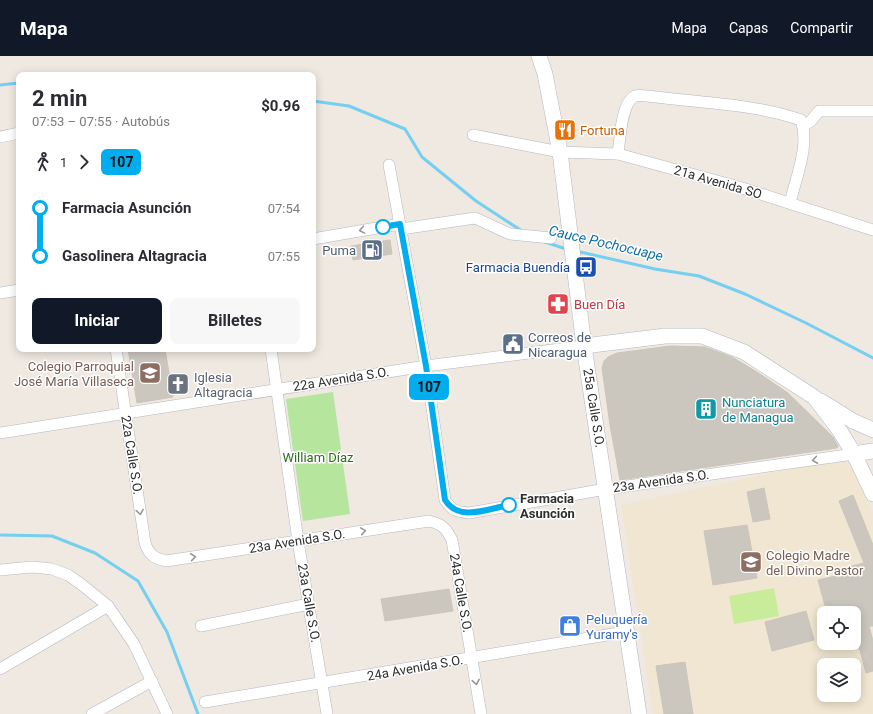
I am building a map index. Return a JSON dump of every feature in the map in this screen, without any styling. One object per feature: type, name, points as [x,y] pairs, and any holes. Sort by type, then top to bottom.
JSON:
[{"type":"street","name":"25a Calle S.O.","points":[[539,56],[545,74],[560,152],[584,346],[638,714]]},
{"type":"street","points":[[618,154],[621,129],[627,103],[636,96],[648,96],[749,109],[793,117],[800,120],[805,130],[804,144],[790,203]]},
{"type":"street","points":[[803,126],[811,121],[819,111],[873,111]]},
{"type":"street","points":[[0,136],[16,134]]},
{"type":"street","name":"21a Avenida SO","points":[[473,135],[560,152],[618,154],[790,203],[873,230]]},
{"type":"street","points":[[389,165],[426,366]]},
{"type":"street","points":[[316,239],[400,226],[475,218],[510,234],[551,238]]},
{"type":"street","points":[[0,293],[16,290]]},
{"type":"street","name":"22a Avenida S.O.","points":[[0,433],[426,366],[666,336],[702,336],[744,352],[814,396],[840,431],[854,454],[873,494]]},
{"type":"street","name":"22a Calle S.O.","points":[[116,352],[145,543],[148,552],[154,558]]},
{"type":"street","name":"23a Calle S.O.","points":[[272,352],[278,389],[298,541],[327,714]]},
{"type":"street","name":"23a Avenida S.O.","points":[[426,366],[445,500],[450,508],[458,512],[468,513],[606,489],[873,451]]},
{"type":"street","points":[[814,396],[853,421],[873,430]]},
{"type":"street","name":"23a Avenida S.O.","points":[[154,558],[166,561],[429,521],[440,523]]},
{"type":"street","name":"24a Calle S.O.","points":[[440,523],[446,529],[452,540],[481,714]]},
{"type":"street","points":[[0,570],[32,567],[52,569],[68,575],[108,606],[134,644],[167,714]]},
{"type":"street","points":[[201,626],[309,604]]},
{"type":"street","points":[[0,669],[108,606]]},
{"type":"street","name":"24a Avenida S.O.","points":[[205,702],[322,684],[625,632]]},
{"type":"street","points":[[92,714],[152,681]]},
{"type":"shaded area","name":"Colegio Madre del Divino Pastor","points":[[851,456],[873,512],[873,714],[653,714],[621,505]]},
{"type":"green space","name":"William Díaz","points":[[333,392],[350,514],[303,521],[286,399]]},
{"type":"green space","points":[[774,588],[779,616],[734,624],[729,596]]},
{"type":"building","name":"Puma","points":[[390,240],[392,254],[353,260],[351,246]]},
{"type":"building","name":"Nunciatura de Managua","points":[[670,346],[705,347],[732,357],[757,372],[788,393],[833,437],[838,446],[837,448],[620,480],[602,368],[604,361],[608,357],[617,353]]},
{"type":"building","name":"Colegio Parroquial José María Villaseca","points":[[128,352],[166,352],[173,397],[137,403]]},
{"type":"building","points":[[764,488],[770,519],[753,522],[747,492]]},
{"type":"building","points":[[853,495],[873,545],[873,626],[869,626],[873,641],[873,671],[866,673],[860,650],[861,606],[825,606],[818,580],[840,575],[839,569],[864,563],[839,501]]},
{"type":"building","points":[[747,525],[757,578],[713,585],[704,531]]},
{"type":"building","points":[[449,589],[453,611],[385,621],[381,599]]},
{"type":"building","points":[[806,611],[814,640],[772,651],[765,622]]},
{"type":"building","points":[[685,662],[693,714],[664,714],[656,666]]},
{"type":"waterway","name":"Cauce Pochocuape","points":[[0,85],[16,83]]},
{"type":"waterway","name":"Cauce Pochocuape","points":[[316,101],[349,106],[405,129],[422,157],[476,201],[522,231]]},
{"type":"waterway","name":"Cauce Pochocuape","points":[[545,242],[569,250]]},
{"type":"waterway","name":"Cauce Pochocuape","points":[[576,251],[655,269],[699,276],[745,294],[806,323],[873,358]]},
{"type":"waterway","points":[[0,535],[52,536],[95,553],[138,581],[167,632],[198,714]]},
{"type":"bus line","name":"107","points":[[383,227],[400,224],[426,366],[445,500],[450,508],[458,512],[468,513],[509,505]]},
{"type":"place","name":"Fortuna","points":[[565,130]]},
{"type":"place","name":"Puma","points":[[372,250]]},
{"type":"place","name":"Farmacia Buendía","points":[[586,267]]},
{"type":"place","name":"Buen Día","points":[[558,304]]},
{"type":"place","name":"Correos de Nicaragua","points":[[513,344]]},
{"type":"place","name":"Colegio Parroquial José María Villaseca","points":[[150,373]]},
{"type":"place","name":"Iglesia Altagracia","points":[[178,384]]},
{"type":"place","name":"Nunciatura de Managua","points":[[706,409]]},
{"type":"place","name":"Farmacia Asunción","points":[[509,505]]},
{"type":"place","name":"Colegio Madre del Divino Pastor","points":[[751,562]]},
{"type":"place","name":"Peluquería Yuramy's","points":[[570,626]]}]
